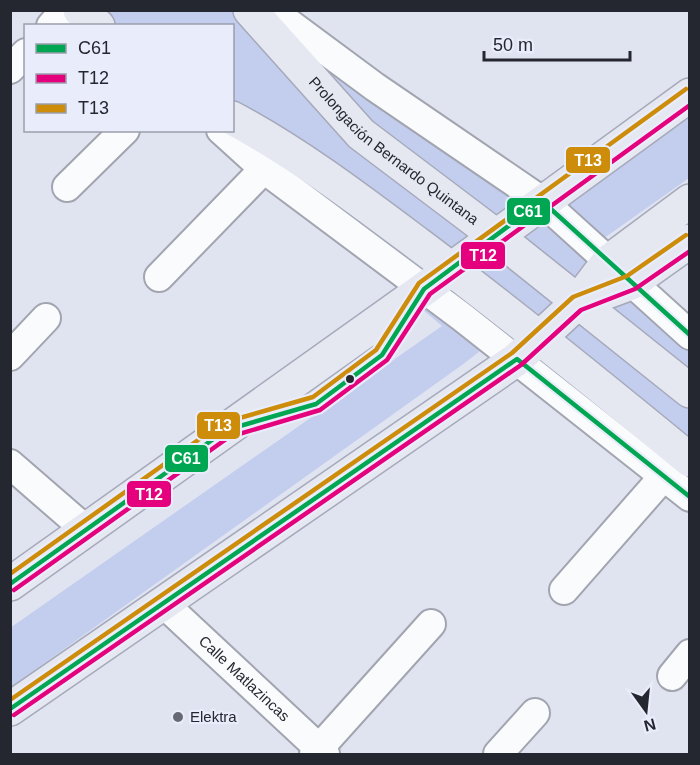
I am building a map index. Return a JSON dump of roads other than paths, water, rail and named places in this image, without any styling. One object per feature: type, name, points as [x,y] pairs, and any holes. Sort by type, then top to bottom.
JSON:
[{"type":"main road","points":[[80,10],[96,24]]},
{"type":"main road","name":"Prolongación Bernardo Quintana","points":[[250,10],[361,134],[496,236],[690,391]]},
{"type":"main road","points":[[10,584],[424,289],[690,95]]},
{"type":"main road","points":[[234,119],[278,143],[540,336],[677,468]]},
{"type":"main road","points":[[10,709],[517,359],[577,303],[619,273],[690,201]]},
{"type":"main road","points":[[619,273],[690,241]]},
{"type":"street","points":[[53,24],[65,10]]},
{"type":"street","name":"Prolongación Bernardo Quintana","points":[[271,10],[375,87],[542,201],[690,335]]},
{"type":"street","points":[[10,69],[24,55]]},
{"type":"street","points":[[67,186],[123,132]]},
{"type":"street","points":[[223,132],[264,169],[517,359],[677,468],[690,497]]},
{"type":"street","points":[[159,277],[264,169]]},
{"type":"street","points":[[10,356],[46,318]]},
{"type":"street","points":[[10,464],[86,530]]},
{"type":"street","points":[[564,590],[677,468]]},
{"type":"street","name":"Calle Matlazincas","points":[[163,603],[319,753]]},
{"type":"street","points":[[319,753],[431,624]]},
{"type":"street","points":[[498,754],[535,713]]},
{"type":"place","name":"Elektra","points":[[178,717]]}]
